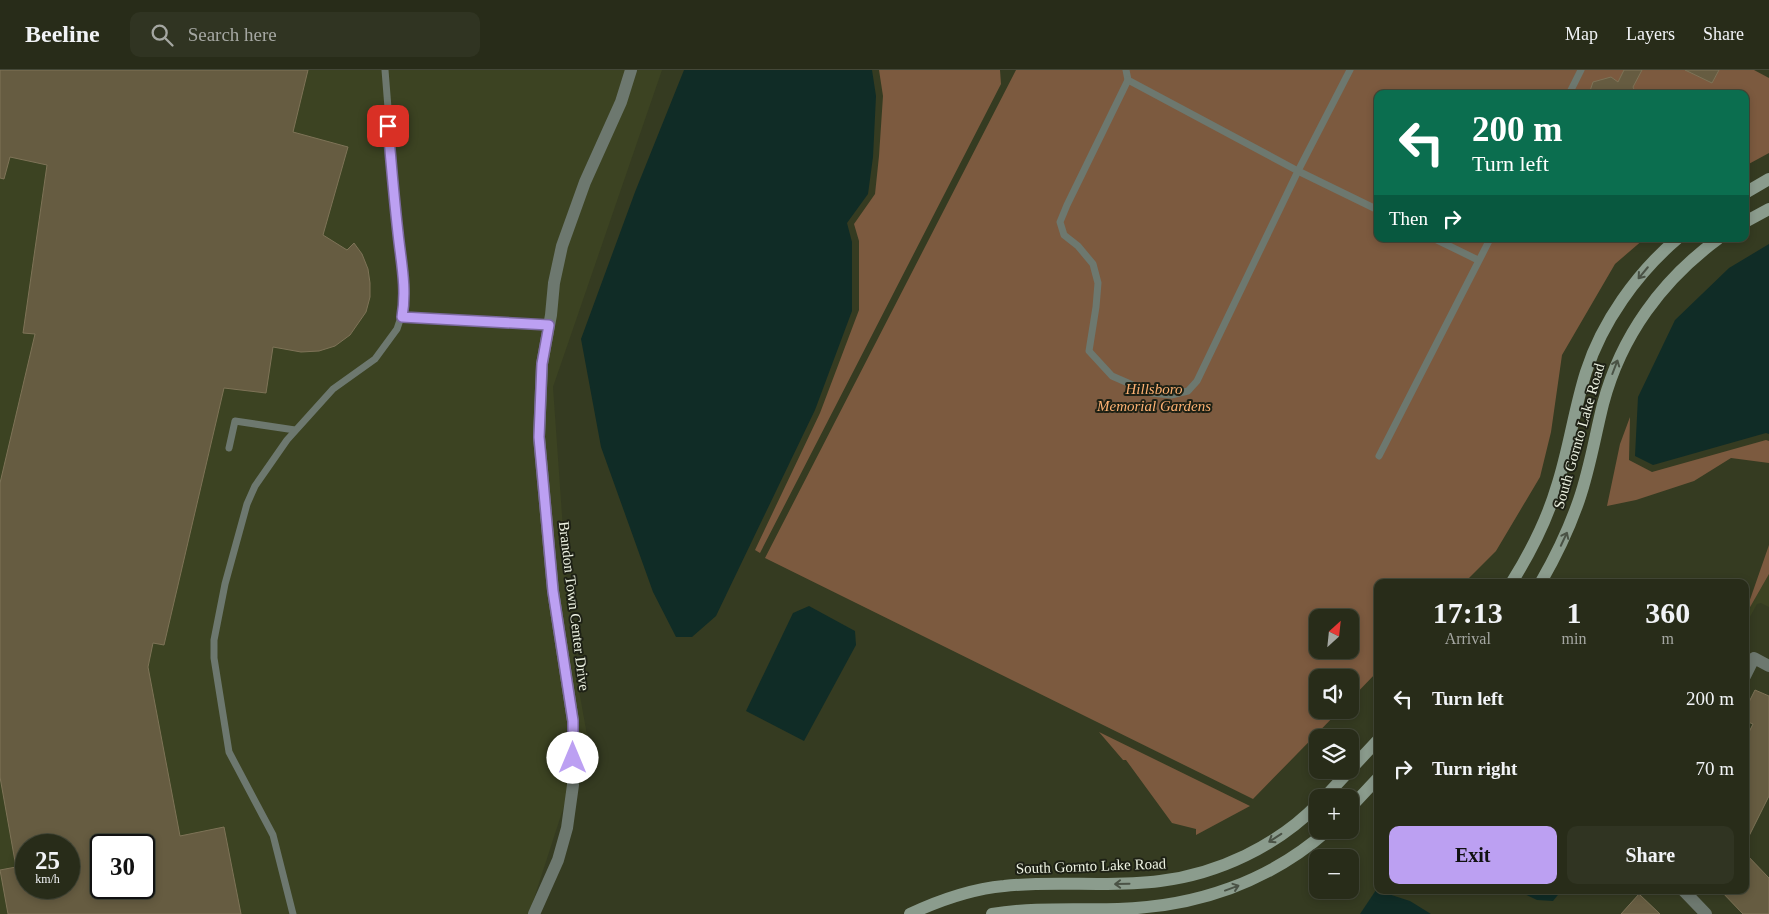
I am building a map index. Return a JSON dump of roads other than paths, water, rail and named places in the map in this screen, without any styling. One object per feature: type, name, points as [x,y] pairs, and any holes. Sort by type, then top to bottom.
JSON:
[{"type":"street","name":"Brandon Town Center Drive","points":[[534,914],[558,860],[567,828],[573,786],[573,721],[553,591],[539,437],[542,364],[556,271],[564,238],[585,182],[618,111],[631,70]]},
{"type":"street","points":[[1749,191],[1769,179]]},
{"type":"street","points":[[1749,220],[1769,209]]},
{"type":"street","name":"South Gornto Lake Road","points":[[1514,579],[1531,549],[1556,489],[1586,372],[1598,342],[1634,284],[1659,255],[1674,242]]},
{"type":"street","name":"South Gornto Lake Road","points":[[1544,579],[1568,531],[1580,498],[1606,395],[1631,334],[1663,288],[1690,261],[1714,242]]},
{"type":"street","points":[[1749,668],[1754,658],[1769,666]]},
{"type":"street","points":[[1332,789],[1374,744]]},
{"type":"street","points":[[1359,798],[1374,782]]},
{"type":"street","name":"South Gornto Lake Road","points":[[910,914],[962,894],[1004,886],[1134,883],[1181,878],[1216,868],[1253,851],[1286,831],[1309,813]]},
{"type":"street","points":[[992,914],[1021,910],[1143,908],[1194,900],[1223,892],[1260,876],[1302,851],[1317,839]]},
{"type":"street","points":[[1688,894],[1706,914]]},
{"type":"lane","points":[[293,914],[273,835],[229,752],[214,658],[214,640],[225,584],[247,504],[256,486],[295,430],[333,389],[375,359],[397,329],[402,317],[404,278],[398,234],[385,70]]},
{"type":"lane","points":[[1126,70],[1128,80],[1060,222],[1064,235],[1078,246],[1093,264],[1098,283],[1089,351],[1112,376],[1151,394],[1171,395],[1188,391],[1197,381],[1298,171],[1350,70]]},
{"type":"lane","points":[[1571,90],[1582,70]]},
{"type":"lane","points":[[1128,80],[1298,171],[1374,208]]},
{"type":"lane","points":[[1441,242],[1478,260]]},
{"type":"lane","points":[[1379,456],[1488,242]]},
{"type":"lane","points":[[402,317],[549,325]]},
{"type":"lane","points":[[229,448],[235,420],[295,430]]},
{"type":"water","points":[[684,70],[872,70],[876,96],[873,157],[868,194],[847,223],[852,242],[852,311],[815,410],[716,616],[692,637],[676,637],[653,592],[601,447],[581,339],[635,192]]},
{"type":"water","points":[[1769,244],[1769,434],[1766,433],[1653,465],[1635,456],[1638,397],[1675,320],[1729,268]]},
{"type":"water","points":[[809,606],[855,631],[856,645],[804,741],[746,711],[793,613]]},
{"type":"water","points":[[1374,893],[1388,894],[1410,901],[1431,914],[1360,914]]},
{"type":"water","points":[[1524,894],[1559,894],[1553,901],[1537,900]]},
{"type":"park label","name":"Hillsboro Memorial Gardens","points":[[1154,398]]}]
